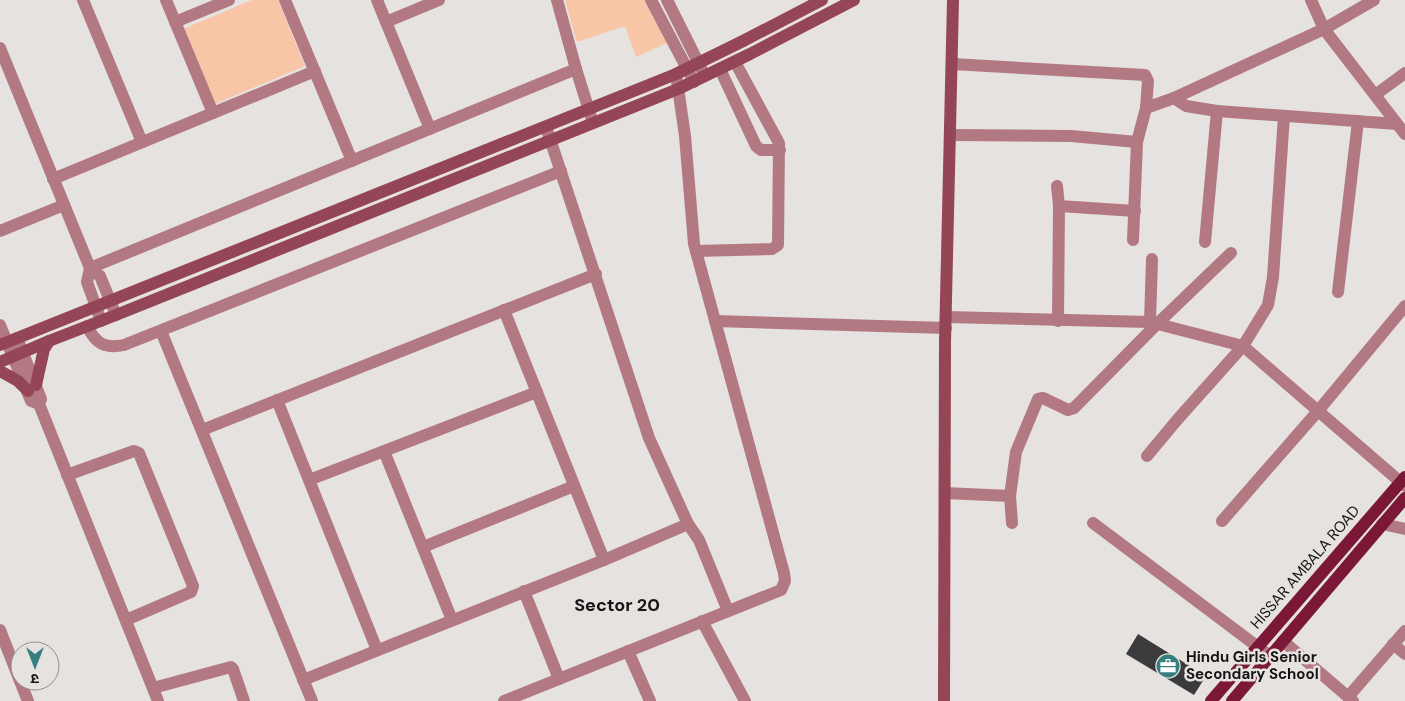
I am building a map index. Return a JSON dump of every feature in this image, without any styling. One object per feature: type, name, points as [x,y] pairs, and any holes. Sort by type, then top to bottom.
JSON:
[{"type":"main road","points":[[8,342],[546,127],[681,71],[822,0]]},
{"type":"main road","points":[[0,362],[49,340],[101,321],[678,89],[735,62],[854,0]]},
{"type":"main road","points":[[944,701],[946,322],[953,0]]},
{"type":"main road","points":[[0,371],[32,388],[44,349],[49,340]]},
{"type":"main road","name":"HISSAR AMBALA ROAD","points":[[1211,701],[1404,482]]},
{"type":"main road","name":"HISSAR AMBALA ROAD","points":[[1232,701],[1405,498]]},
{"type":"street","points":[[83,0],[142,142]]},
{"type":"street","points":[[166,0],[213,113]]},
{"type":"street","points":[[175,22],[228,0]]},
{"type":"street","points":[[286,0],[352,161]]},
{"type":"street","points":[[378,0],[430,129]]},
{"type":"street","points":[[386,22],[439,0]]},
{"type":"street","points":[[557,0],[593,123]]},
{"type":"street","points":[[504,701],[781,590],[785,581],[694,244],[686,136],[678,89],[681,71],[651,0]]},
{"type":"street","points":[[667,0],[699,63],[699,79],[681,71]]},
{"type":"street","points":[[1310,0],[1324,28],[1405,134]]},
{"type":"street","points":[[1146,108],[1174,98],[1324,28],[1374,0]]},
{"type":"street","points":[[0,48],[90,268],[100,276],[116,315]]},
{"type":"street","points":[[696,251],[772,249],[777,246],[780,150],[778,140],[735,62]]},
{"type":"street","points":[[952,64],[1142,73],[1147,77],[1146,108],[1137,142],[1133,240]]},
{"type":"street","points":[[720,69],[756,146],[761,150],[780,150]]},
{"type":"street","points":[[90,268],[576,70]]},
{"type":"street","points":[[53,179],[315,71]]},
{"type":"street","points":[[1375,95],[1405,73]]},
{"type":"street","points":[[1174,98],[1186,106],[1217,110],[1397,124]]},
{"type":"street","points":[[1205,242],[1217,110]]},
{"type":"street","points":[[1147,456],[1243,346],[1268,304],[1271,292],[1284,116]]},
{"type":"street","points":[[1338,292],[1358,121]]},
{"type":"street","points":[[546,127],[649,438],[688,524],[699,540],[728,611]]},
{"type":"street","points":[[950,135],[1072,136],[1137,142]]},
{"type":"street","points":[[87,326],[90,332],[106,347],[112,348],[124,345],[561,171]]},
{"type":"street","points":[[1057,186],[1059,206],[1058,320]]},
{"type":"street","points":[[0,231],[64,205]]},
{"type":"street","points":[[1059,206],[1134,211]]},
{"type":"street","points":[[1012,523],[1010,496],[1017,445],[1038,399],[1043,398],[1068,410],[1072,409],[1153,323],[1231,253]]},
{"type":"street","points":[[1152,259],[1153,323]]},
{"type":"street","points":[[90,268],[88,282],[101,321]]},
{"type":"street","points":[[202,430],[596,274]]},
{"type":"street","points":[[1222,521],[1318,411],[1405,306]]},
{"type":"street","points":[[504,310],[604,560]]},
{"type":"street","points":[[715,321],[946,322],[1058,320],[1153,323],[1243,346],[1404,482]]},
{"type":"street","points":[[0,325],[8,342],[17,354],[32,388],[41,399],[39,404],[158,701]]},
{"type":"street","points":[[161,330],[312,701]]},
{"type":"street","points":[[309,480],[537,392]]},
{"type":"street","points":[[277,400],[377,650]]},
{"type":"street","points":[[67,475],[134,451],[139,453],[194,586],[191,592],[126,620]]},
{"type":"street","points":[[384,451],[452,620]]},
{"type":"street","points":[[423,547],[574,486]]},
{"type":"street","points":[[945,493],[1010,496]]},
{"type":"street","points":[[1093,523],[1270,656]]},
{"type":"street","points":[[303,680],[604,560],[688,524]]},
{"type":"street","points":[[1382,524],[1405,529]]},
{"type":"street","points":[[524,592],[559,679]]},
{"type":"street","points":[[702,621],[745,701]]},
{"type":"street","points":[[0,630],[10,656]]},
{"type":"street","points":[[1284,641],[1351,699],[1405,631]]},
{"type":"street","points":[[1393,644],[1405,654]]},
{"type":"street","points":[[628,651],[650,701]]},
{"type":"street","points":[[153,688],[230,667],[233,669],[244,701]]},
{"type":"shaded area","points":[[252,0],[278,0],[305,66],[215,104],[183,29]]},
{"type":"shaded area","points":[[565,0],[646,0],[667,43],[636,57],[625,26],[577,42]]},
{"type":"building","points":[[1138,634],[1206,676],[1194,695],[1126,654]]},
{"type":"place","name":"Hindu Girls Senior Secondary School","points":[[1168,666]]},
{"type":"district","name":"Sector 20","points":[[617,605]]}]
